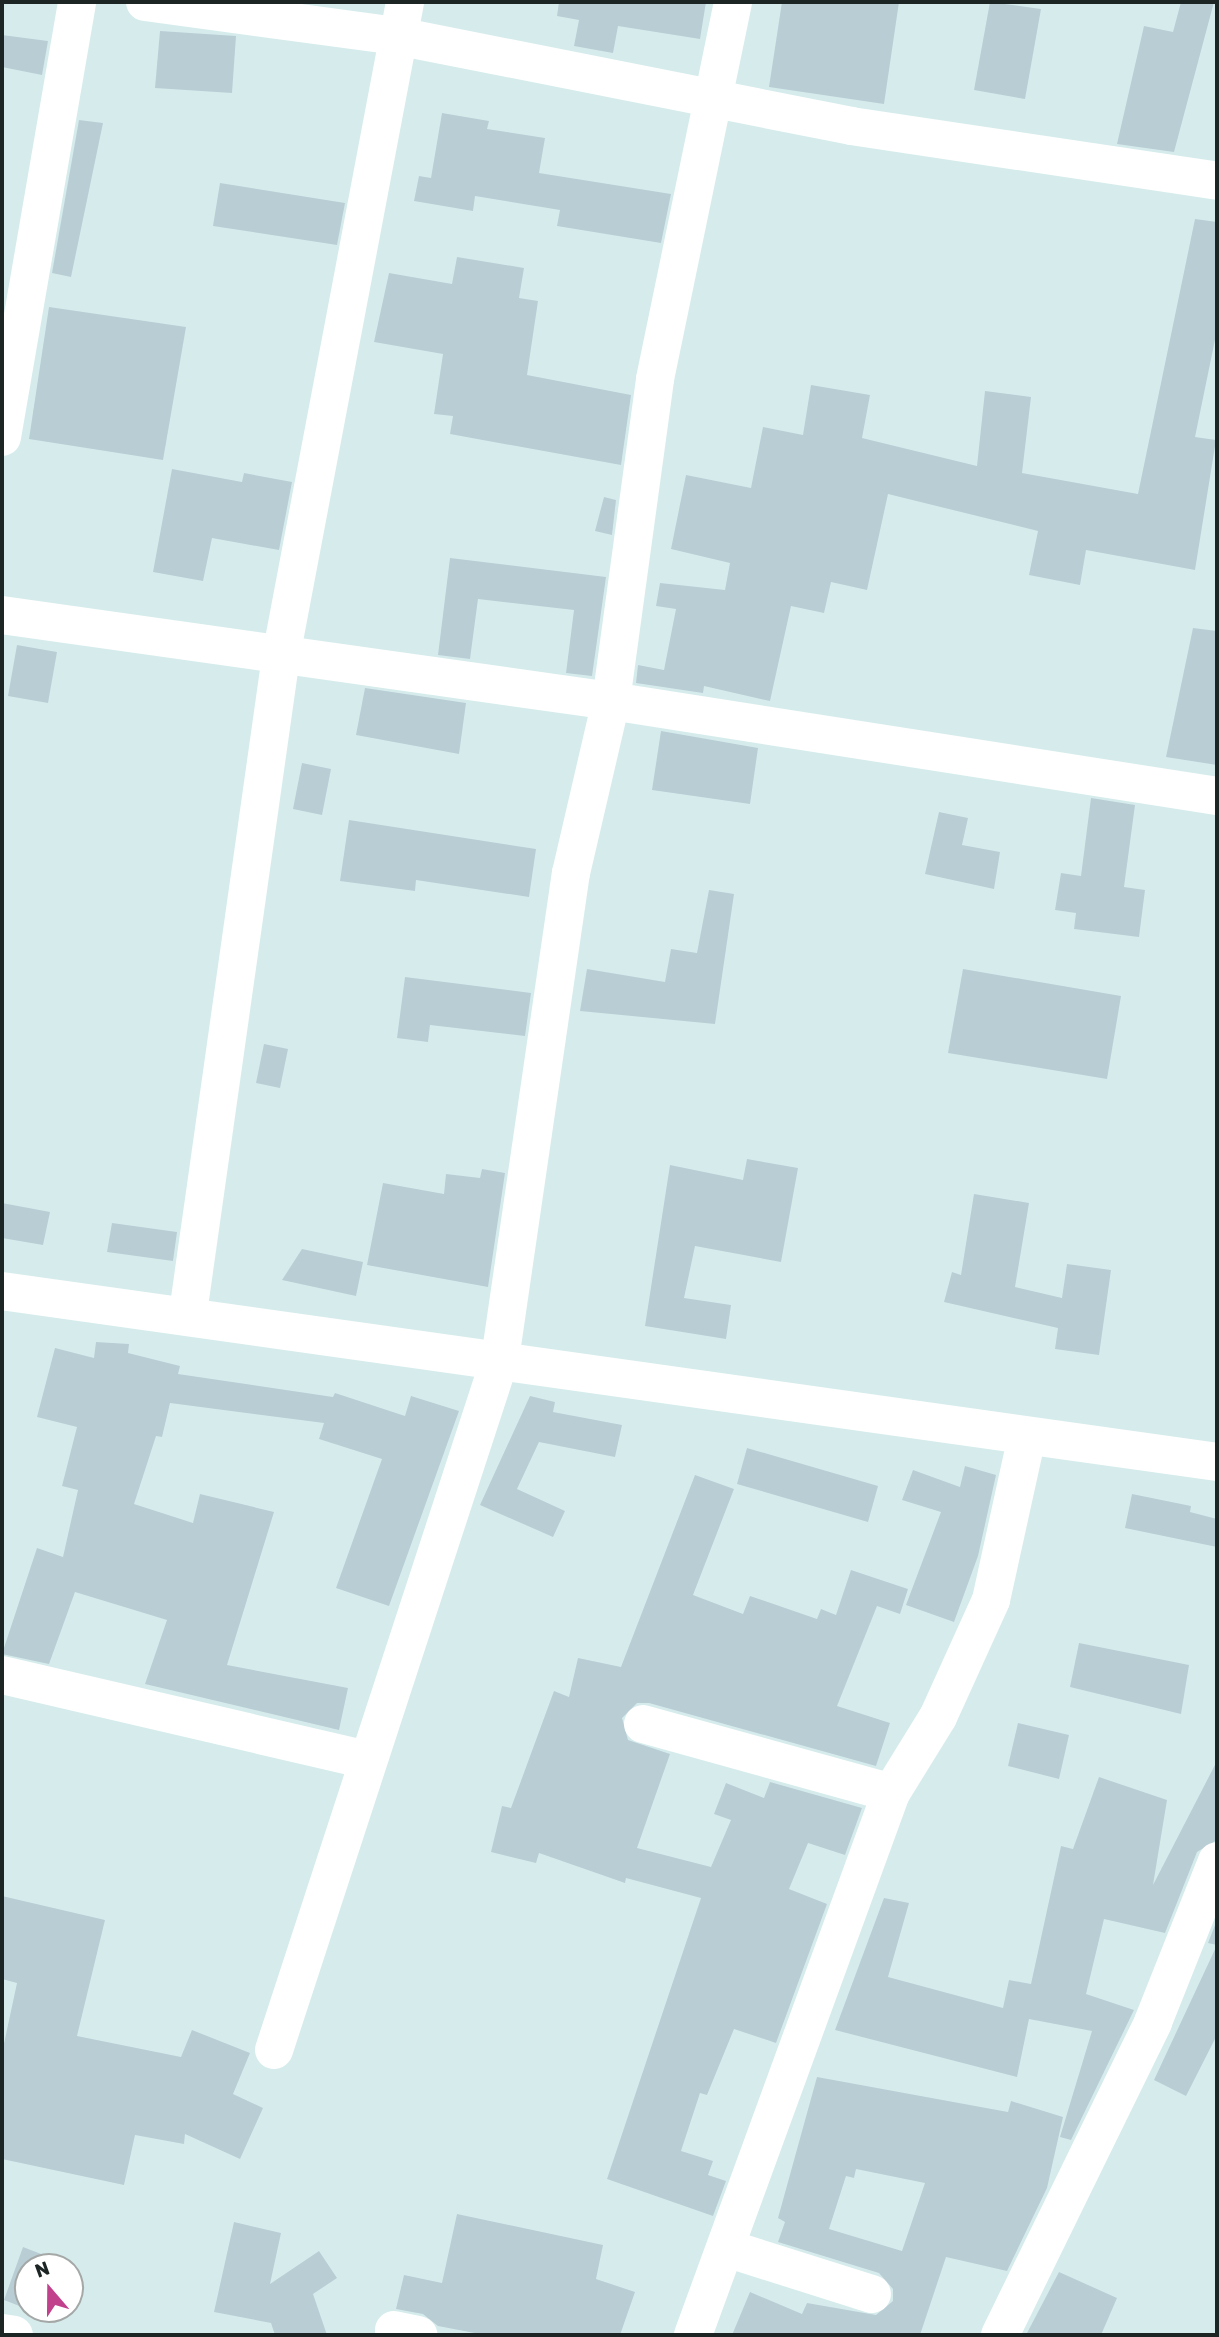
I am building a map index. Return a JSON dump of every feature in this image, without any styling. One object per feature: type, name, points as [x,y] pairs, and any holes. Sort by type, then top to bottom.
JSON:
[{"type":"street","points":[[2,437],[77,2]]},
{"type":"street","points":[[145,2],[401,19],[717,99],[1030,157],[1217,181]]},
{"type":"street","points":[[274,2050],[500,1359],[570,873],[611,701],[656,379],[717,99],[733,2]]},
{"type":"street","points":[[188,1313],[281,656],[401,19]]},
{"type":"street","points":[[2,615],[611,701],[1217,796]]},
{"type":"street","points":[[2,1290],[188,1313],[1217,1462]]},
{"type":"street","points":[[693,2335],[891,1793],[938,1717],[991,1600],[1027,1436]]},
{"type":"street","points":[[2,1675],[367,1760]]},
{"type":"street","points":[[643,1724],[891,1793]]},
{"type":"street","points":[[1000,2335],[1153,2022],[1217,1861]]},
{"type":"street","points":[[726,2248],[872,2294]]},
{"type":"street","points":[[2,2333],[14,2335]]},
{"type":"building","points":[[559,2],[706,2],[700,39],[618,26],[613,53],[574,46],[579,20],[557,16]]},
{"type":"building","points":[[782,2],[899,2],[884,104],[769,87]]},
{"type":"building","points":[[990,2],[1041,9],[1025,99],[974,90]]},
{"type":"building","points":[[1181,2],[1214,2],[1174,152],[1117,144],[1144,26],[1173,32]]},
{"type":"building","points":[[160,31],[236,36],[232,93],[155,88]]},
{"type":"building","points":[[2,35],[48,41],[42,75],[2,67]]},
{"type":"building","points":[[442,113],[489,121],[487,129],[545,138],[539,173],[671,194],[661,243],[557,226],[560,210],[475,196],[473,211],[414,201],[419,176],[431,178]]},
{"type":"building","points":[[79,120],[103,123],[71,277],[52,273]]},
{"type":"building","points":[[220,183],[345,203],[337,245],[213,226]]},
{"type":"building","points":[[1195,219],[1217,222],[1217,330],[1195,437],[1216,440],[1195,570],[1086,550],[1080,585],[1029,575],[1038,531],[888,494],[867,590],[831,582],[824,613],[791,606],[770,701],[704,686],[703,693],[636,683],[638,665],[664,670],[676,609],[656,606],[660,583],[725,590],[730,563],[671,549],[686,475],[751,488],[763,427],[803,435],[811,385],[870,395],[862,438],[977,466],[985,391],[1031,397],[1022,473],[1138,494]]},
{"type":"building","points":[[457,257],[524,268],[519,298],[538,301],[527,375],[631,395],[621,465],[450,434],[453,416],[434,414],[443,354],[374,342],[389,273],[452,284]]},
{"type":"building","points":[[49,307],[186,327],[163,460],[29,439]]},
{"type":"building","points":[[172,469],[242,482],[244,473],[292,482],[279,550],[212,538],[203,581],[153,572]]},
{"type":"building","points":[[604,497],[616,500],[612,535],[595,531]]},
{"type":"building","points":[[450,558],[606,577],[592,676],[566,673],[574,610],[478,599],[470,659],[438,655]]},
{"type":"building","points":[[1193,628],[1217,631],[1217,765],[1166,757]]},
{"type":"building","points":[[17,645],[57,652],[48,703],[8,696]]},
{"type":"building","points":[[365,688],[466,703],[459,754],[356,735]]},
{"type":"building","points":[[661,731],[758,748],[750,804],[652,790]]},
{"type":"building","points":[[302,763],[331,769],[322,815],[293,809]]},
{"type":"building","points":[[1091,798],[1135,805],[1124,887],[1145,890],[1139,937],[1074,929],[1076,913],[1055,910],[1061,873],[1081,876]]},
{"type":"building","points":[[939,812],[968,818],[962,845],[1000,852],[994,889],[925,874]]},
{"type":"building","points":[[349,820],[536,849],[529,897],[416,880],[415,891],[340,881]]},
{"type":"building","points":[[709,890],[734,894],[715,1024],[580,1011],[587,969],[665,982],[671,949],[697,953]]},
{"type":"building","points":[[963,969],[1121,996],[1107,1079],[948,1053]]},
{"type":"building","points":[[405,977],[531,993],[525,1036],[430,1025],[428,1042],[397,1038]]},
{"type":"building","points":[[264,1044],[288,1049],[280,1088],[256,1083]]},
{"type":"building","points":[[747,1159],[798,1168],[781,1262],[695,1246],[684,1298],[731,1305],[726,1339],[645,1326],[670,1165],[743,1180]]},
{"type":"building","points":[[482,1169],[505,1173],[488,1287],[367,1265],[383,1183],[444,1194],[446,1174],[480,1178]]},
{"type":"building","points":[[974,1194],[1029,1203],[1015,1287],[1062,1298],[1067,1264],[1111,1270],[1099,1355],[1055,1349],[1058,1328],[944,1302],[952,1272],[961,1275]]},
{"type":"building","points":[[2,1203],[50,1212],[43,1245],[2,1238]]},
{"type":"building","points":[[112,1223],[177,1232],[173,1261],[107,1252]]},
{"type":"building","points":[[302,1249],[363,1262],[356,1296],[282,1280]]},
{"type":"building","points":[[96,1342],[129,1344],[128,1353],[180,1366],[178,1374],[333,1397],[335,1393],[405,1416],[411,1396],[459,1411],[389,1606],[336,1588],[382,1459],[319,1439],[324,1423],[170,1403],[162,1437],[156,1436],[134,1504],[193,1523],[200,1494],[274,1512],[227,1665],[348,1688],[339,1730],[145,1684],[167,1620],[75,1592],[49,1664],[2,1654],[37,1548],[63,1557],[78,1490],[62,1486],[77,1427],[37,1417],[55,1348],[94,1358]]},
{"type":"building","points":[[530,1396],[555,1402],[553,1412],[622,1425],[615,1457],[539,1442],[517,1489],[565,1511],[553,1537],[480,1505]]},
{"type":"building","points":[[747,1448],[878,1486],[868,1522],[737,1484]]},
{"type":"building","points":[[965,1466],[996,1475],[978,1556],[954,1622],[906,1605],[941,1512],[902,1500],[913,1470],[960,1487]]},
{"type":"building","points":[[695,1475],[734,1489],[693,1595],[743,1614],[750,1596],[817,1619],[821,1609],[836,1615],[851,1570],[908,1589],[900,1614],[877,1606],[837,1706],[890,1723],[876,1766],[649,1703],[637,1703],[622,1718],[628,1740],[670,1754],[637,1848],[711,1867],[731,1820],[714,1814],[726,1783],[764,1798],[770,1782],[862,1808],[845,1855],[808,1843],[789,1889],[827,1904],[776,2043],[734,2029],[707,2095],[700,2093],[681,2151],[713,2161],[708,2175],[726,2181],[713,2216],[607,2179],[701,1898],[626,1878],[625,1883],[539,1853],[536,1863],[491,1852],[502,1806],[511,1808],[554,1691],[569,1697],[578,1658],[621,1667]]},
{"type":"building","points":[[1132,1494],[1191,1506],[1190,1512],[1217,1519],[1217,1547],[1125,1528]]},
{"type":"building","points":[[1079,1643],[1189,1665],[1181,1714],[1070,1687]]},
{"type":"building","points":[[1018,1723],[1069,1735],[1059,1779],[1008,1766]]},
{"type":"building","points":[[1217,1761],[1217,1840],[1197,1852],[1165,1933],[1104,1919],[1086,1994],[1134,2010],[1071,2140],[1060,2137],[1092,2031],[1029,2019],[1017,2077],[835,2030],[884,1898],[909,1903],[888,1977],[1003,2008],[1009,1980],[1031,1984],[1061,1846],[1073,1849],[1099,1777],[1167,1800],[1153,1885]]},
{"type":"building","points":[[2,1896],[105,1920],[77,2036],[181,2057],[192,2030],[250,2053],[233,2094],[263,2108],[240,2159],[185,2134],[184,2144],[135,2135],[124,2185],[2,2159],[2,2053],[17,1983],[2,1979]]},
{"type":"building","points":[[1217,1920],[1217,1945],[1208,1943]]},
{"type":"building","points":[[1217,1945],[1217,2035],[1186,2096],[1154,2080]]},
{"type":"building","points":[[817,2077],[1008,2112],[1011,2101],[1063,2117],[1047,2188],[1007,2271],[946,2257],[920,2335],[732,2335],[750,2292],[802,2314],[807,2303],[876,2315],[893,2301],[893,2289],[879,2273],[778,2242],[785,2222],[778,2218]],"holes":[[[856,2169],[925,2183],[902,2251],[829,2229],[846,2176],[854,2178]]]},
{"type":"building","points":[[457,2214],[603,2245],[596,2279],[635,2292],[620,2335],[485,2335],[438,2326],[423,2314],[396,2309],[404,2275],[442,2283]]},
{"type":"building","points":[[234,2222],[281,2233],[270,2284],[319,2251],[337,2278],[313,2294],[327,2335],[275,2335],[271,2323],[214,2312]]},
{"type":"building","points":[[23,2247],[38,2253],[21,2253]]},
{"type":"building","points":[[14,2272],[14,2304],[4,2300]]},
{"type":"building","points":[[1059,2272],[1117,2298],[1101,2335],[1026,2335]]}]
